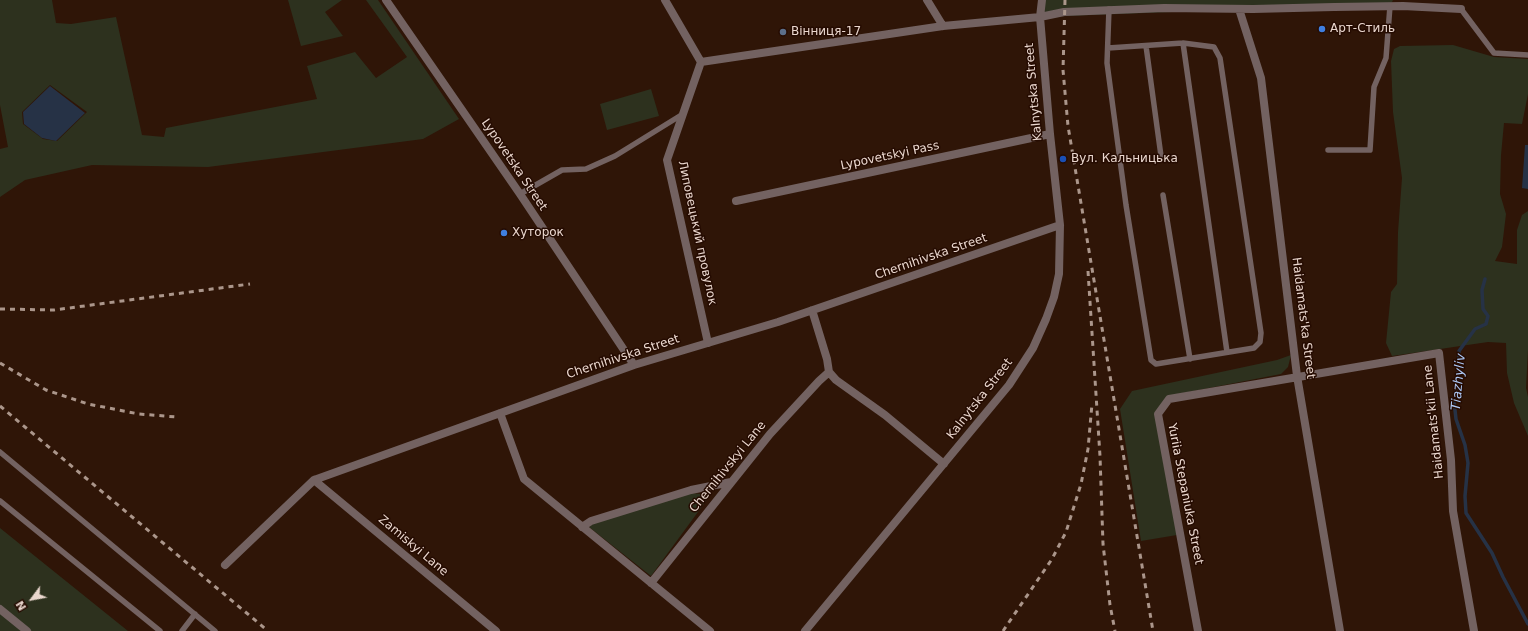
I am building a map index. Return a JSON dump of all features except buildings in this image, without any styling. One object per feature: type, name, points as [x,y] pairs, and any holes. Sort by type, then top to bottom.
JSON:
[{"type":"street","name":"Lypovetska Street","points":[[386,0],[520,194],[634,364]]},
{"type":"street","points":[[665,0],[701,62],[943,26],[1040,17],[1064,12],[1109,9],[1390,6],[1403,3],[1460,9]]},
{"type":"street","points":[[927,0],[943,26]]},
{"type":"street","name":"Kalnytska Street","points":[[805,631],[1009,385],[1025,361],[1040,334],[1054,297],[1059,274],[1060,225],[1050,134],[1040,17],[1042,0]]},
{"type":"street","name":"Haidamats'ka Street","points":[[1238,8],[1261,78],[1298,376],[1340,631]]},
{"type":"street","name":"Липовецький провулок","points":[[701,62],[667,160],[708,343]]},
{"type":"street","name":"Lypovetskyi Pass","points":[[736,201],[1050,134]]},
{"type":"street","name":"Chernihivska Street","points":[[225,565],[314,480],[634,364],[778,322],[1060,225]]},
{"type":"street","points":[[812,310],[827,359],[829,372],[836,380],[885,415],[944,464]]},
{"type":"street","name":"Haidamats'kii Lane","points":[[1298,376],[1439,353],[1451,460],[1453,511],[1474,631]]},
{"type":"street","name":"Chernihivskyi Lane","points":[[651,583],[770,434],[829,372]]},
{"type":"street","name":"Yuriia Stepaniuka Street","points":[[1198,631],[1158,414],[1169,399],[1298,376]]},
{"type":"street","points":[[500,413],[524,479],[710,631]]},
{"type":"street","name":"Zamiskyi Lane","points":[[314,480],[496,631]]},
{"type":"street","points":[[582,527],[591,521],[691,490],[731,482]]},
{"type":"street","points":[[0,609],[27,631]]},
{"type":"lane","points":[[1328,150],[1370,150],[1374,87],[1386,58],[1390,6]]},
{"type":"lane","points":[[1108,48],[1183,43],[1214,47],[1220,58],[1261,333],[1260,342],[1254,348],[1156,364],[1151,360],[1126,204],[1107,63],[1109,9]]},
{"type":"lane","points":[[1460,9],[1494,53],[1528,54]]},
{"type":"lane","points":[[1183,43],[1227,352]]},
{"type":"lane","points":[[1146,46],[1161,156]]},
{"type":"lane","points":[[520,194],[562,170],[586,169],[615,156],[683,114]]},
{"type":"lane","points":[[1163,195],[1190,358]]},
{"type":"lane","points":[[0,452],[215,631]]},
{"type":"lane","points":[[0,501],[160,631]]},
{"type":"lane","points":[[182,631],[195,614]]},
{"type":"green space","points":[[0,0],[52,0],[56,23],[71,24],[116,17],[142,135],[164,137],[166,128],[317,99],[307,66],[355,52],[376,78],[407,57],[366,0],[378,0],[459,119],[423,139],[208,167],[92,165],[25,180],[0,197],[0,149],[8,147],[0,105]],"holes":[[[50,85],[87,112],[57,141],[43,139],[23,124],[22,112]]]},
{"type":"green space","points":[[288,0],[342,0],[325,12],[343,36],[301,46]]},
{"type":"green space","points":[[1042,0],[1393,0],[1390,6],[1253,9],[1040,17]]},
{"type":"green space","points":[[1453,45],[1494,57],[1528,59],[1528,94],[1522,124],[1504,123],[1500,194],[1506,214],[1502,247],[1495,261],[1517,264],[1517,230],[1522,215],[1528,211],[1528,350],[1526,388],[1528,397],[1528,436],[1514,403],[1507,373],[1506,343],[1488,342],[1392,356],[1386,343],[1391,292],[1397,284],[1398,232],[1402,178],[1393,112],[1391,61],[1394,49],[1400,46]]},
{"type":"green space","points":[[651,89],[659,116],[607,130],[600,104]]},
{"type":"green space","points":[[1291,355],[1288,367],[1281,374],[1168,396],[1155,413],[1177,535],[1141,541],[1120,409],[1132,391],[1277,360]]},
{"type":"green space","points":[[690,493],[702,494],[706,501],[651,576],[589,527],[594,523]]},
{"type":"green space","points":[[0,528],[128,631],[0,631]]},
{"type":"water","points":[[50,86],[85,113],[56,141],[42,138],[24,124],[23,112]]},
{"type":"water","points":[[1525,145],[1528,145],[1528,189],[1522,188]]},
{"type":"waterway","name":"Tiazhyliv","points":[[1485,279],[1482,290],[1483,309],[1488,316],[1486,324],[1475,329],[1459,351],[1458,379],[1454,401],[1456,419],[1465,445],[1468,463],[1465,496],[1466,513],[1492,553],[1528,624]]},
{"type":"railway","points":[[1065,0],[1063,70],[1068,126],[1153,631]]},
{"type":"railway","points":[[1088,271],[1100,456],[1103,544],[1110,605],[1115,631]]},
{"type":"railway","points":[[0,309],[54,310],[250,284]]},
{"type":"railway","points":[[0,363],[46,390],[88,404],[139,414],[177,417]]},
{"type":"railway","points":[[1003,631],[1052,559],[1066,532],[1081,484],[1088,449],[1092,404]]},
{"type":"railway","points":[[0,406],[268,631]]},
{"type":"place","name":"Арт-Стиль","points":[[1322,29]]},
{"type":"place","name":"Вінниця-17","points":[[783,32]]},
{"type":"place","name":"Вул. Кальницька","points":[[1063,159]]},
{"type":"place","name":"Хуторок","points":[[504,233]]}]
